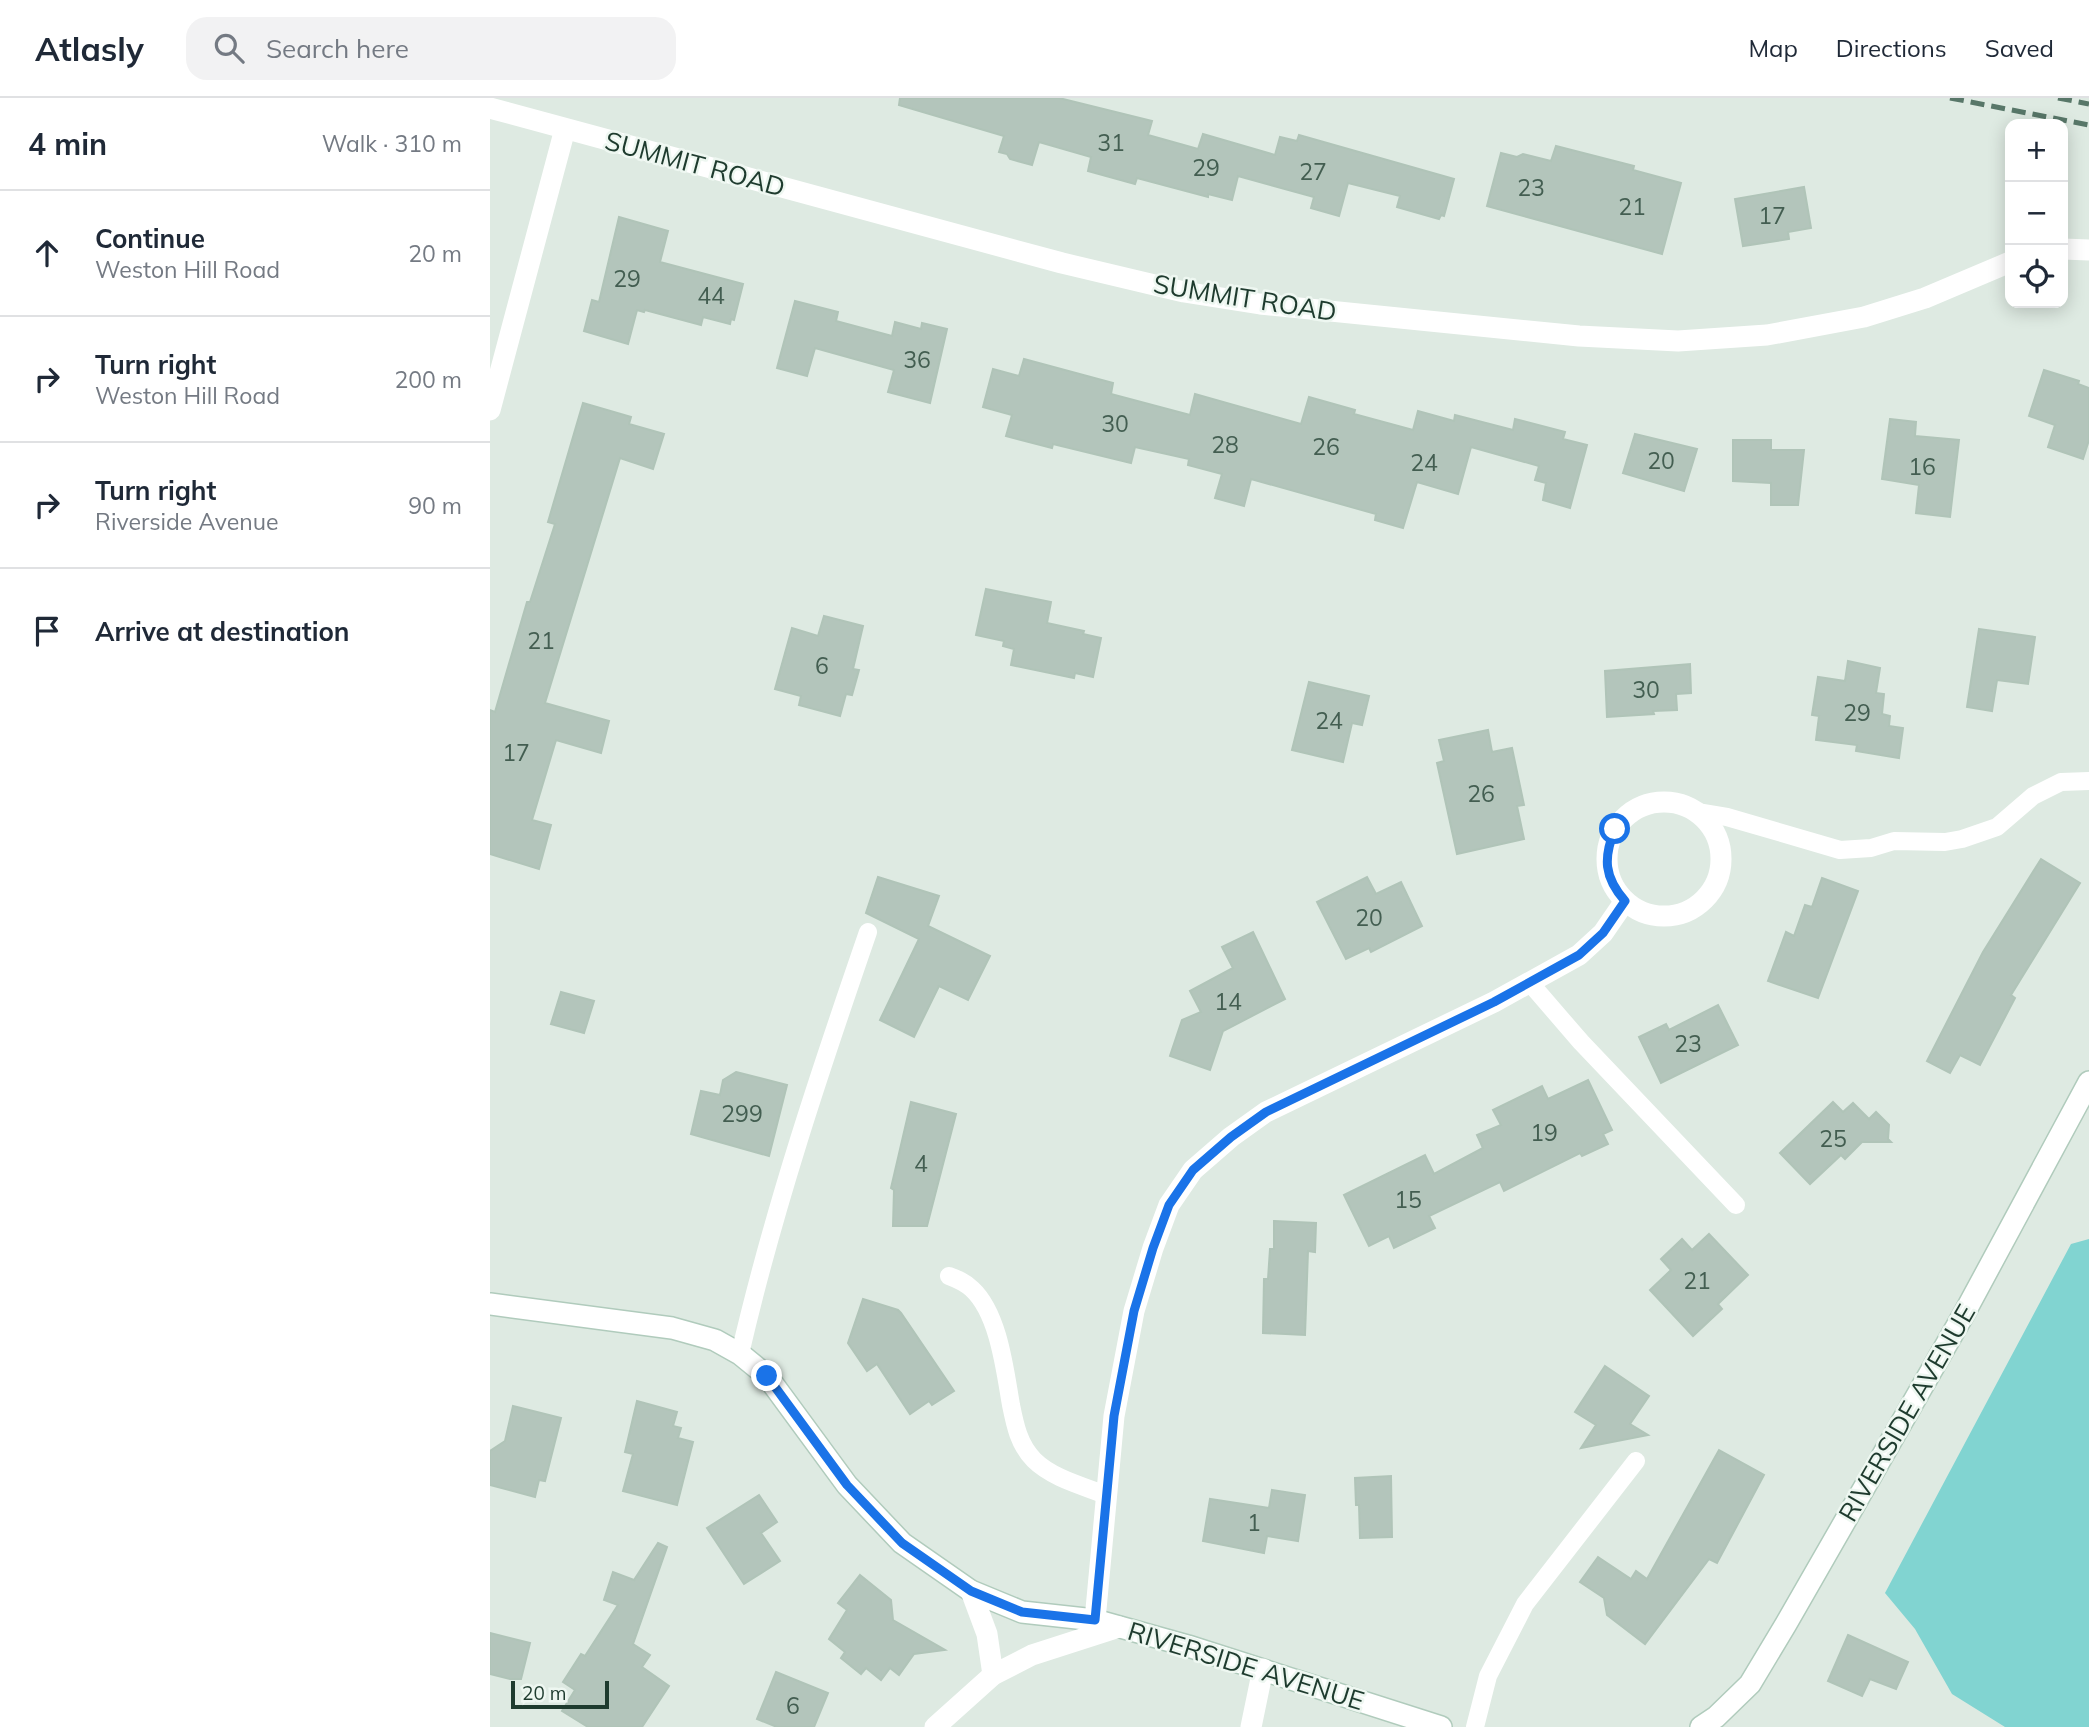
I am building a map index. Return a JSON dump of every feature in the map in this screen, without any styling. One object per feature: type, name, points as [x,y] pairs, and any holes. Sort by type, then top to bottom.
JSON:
[{"type":"street","name":"SUMMIT ROAD","points":[[490,108],[1062,263],[1184,292],[1294,308],[1579,336],[1678,341],[1767,335],[1835,323],[1925,298],[2005,264]]},
{"type":"street","points":[[490,410],[565,130]]},
{"type":"street","points":[[2068,249],[2089,250]]},
{"type":"street","points":[[1661,802],[1680,804],[1697,813],[1709,824],[1718,839],[1721,856],[1720,873],[1709,894],[1691,910],[1669,916],[1645,914],[1625,901],[1610,878],[1607,865],[1608,846],[1615,829],[1627,816],[1643,806],[1661,802]]},
{"type":"street","points":[[1095,1620],[1114,1416],[1134,1311],[1169,1205],[1193,1170],[1231,1137],[1266,1112],[1530,983],[1579,955],[1603,933],[1625,901]]},
{"type":"street","name":"RIVERSIDE AVENUE","points":[[1701,1727],[1716,1717],[1750,1684],[1984,1277],[2089,1082]]},
{"type":"street","name":"RIVERSIDE AVENUE","points":[[490,1304],[672,1328],[715,1340],[740,1354],[767,1376],[847,1485],[902,1543],[971,1591],[1022,1612],[1095,1620],[1263,1668],[1441,1727]]},
{"type":"street","points":[[971,1591],[987,1634],[993,1675]]},
{"type":"street","points":[[935,1727],[993,1675],[1032,1655],[1119,1627]]},
{"type":"street","points":[[1251,1727],[1263,1668]]},
{"type":"lane","points":[[1697,813],[1727,817],[1840,850],[1871,848],[1894,841],[1945,842],[1997,827],[2033,796],[2061,782],[2089,781]]},
{"type":"lane","points":[[740,1354],[755,1289],[807,1115],[868,932]]},
{"type":"lane","points":[[1530,983],[1581,1042],[1736,1206]]},
{"type":"lane","points":[[949,1276],[966,1283],[974,1290],[991,1317],[1015,1425],[1023,1445],[1034,1461],[1057,1476],[1106,1495]]},
{"type":"lane","points":[[1475,1727],[1488,1676],[1525,1604],[1636,1461]]},
{"type":"water","points":[[2089,1239],[2089,1727],[2005,1727],[1952,1694],[1915,1629],[1885,1593],[2071,1244]]},
{"type":"building","points":[[900,98],[1059,98],[1152,121],[1148,135],[1198,149],[1203,134],[1275,155],[1280,137],[1297,141],[1299,135],[1454,179],[1444,216],[1441,215],[1439,219],[1397,207],[1400,196],[1348,183],[1339,216],[1311,208],[1314,197],[1238,176],[1232,200],[1208,194],[1208,197],[1137,178],[1135,184],[1088,171],[1091,157],[1039,142],[1032,165],[1010,159],[1007,154],[999,152],[1004,136],[899,105]]},
{"type":"building","points":[[1556,146],[1634,166],[1633,170],[1681,183],[1662,254],[1487,206],[1501,153],[1517,157],[1523,154],[1551,161]]},
{"type":"building","points":[[1804,187],[1811,228],[1788,232],[1789,239],[1743,246],[1735,199]]},
{"type":"building","points":[[619,217],[668,231],[660,262],[743,284],[734,320],[731,319],[730,324],[703,317],[701,325],[637,310],[628,344],[584,331],[592,300],[599,302]]},
{"type":"building","points":[[795,301],[838,312],[836,321],[892,336],[895,322],[921,329],[922,323],[947,329],[930,403],[888,392],[894,370],[815,348],[807,376],[777,368]]},
{"type":"building","points":[[1024,359],[1113,383],[1111,394],[1190,415],[1195,394],[1301,424],[1309,397],[1355,410],[1354,414],[1413,430],[1418,411],[1454,421],[1455,415],[1513,430],[1515,419],[1565,432],[1563,439],[1587,445],[1570,508],[1543,500],[1546,483],[1535,480],[1539,466],[1471,447],[1458,494],[1417,482],[1403,528],[1375,520],[1376,514],[1251,479],[1244,506],[1215,498],[1222,474],[1188,465],[1189,459],[1135,447],[1131,463],[1053,444],[1052,448],[1006,436],[1012,415],[983,407],[993,369],[1019,376]]},
{"type":"building","points":[[2044,370],[2079,381],[2078,384],[2089,388],[2089,440],[2083,459],[2048,447],[2055,425],[2029,416]]},
{"type":"building","points":[[583,403],[631,417],[629,424],[664,434],[653,469],[620,458],[545,703],[609,721],[601,753],[556,740],[532,820],[551,825],[539,869],[490,854],[490,710],[495,712],[527,602],[530,602],[555,524],[548,522]]},
{"type":"building","points":[[1890,419],[1916,422],[1915,436],[1959,440],[1950,517],[1916,513],[1919,485],[1882,479]]},
{"type":"building","points":[[1635,434],[1697,449],[1684,491],[1623,473]]},
{"type":"building","points":[[1733,440],[1771,440],[1771,450],[1804,450],[1798,505],[1771,505],[1771,483],[1733,481]]},
{"type":"building","points":[[986,589],[1051,602],[1047,623],[1084,631],[1083,634],[1101,638],[1093,677],[1075,673],[1074,678],[1011,665],[1014,649],[1003,646],[1004,641],[976,635]]},
{"type":"building","points":[[824,616],[863,626],[853,669],[859,670],[852,695],[846,694],[840,716],[799,705],[801,696],[775,689],[792,628],[818,636]]},
{"type":"building","points":[[1979,629],[2035,637],[2028,684],[1997,680],[1992,711],[1967,707]]},
{"type":"building","points":[[1848,661],[1880,668],[1876,693],[1884,694],[1882,714],[1890,716],[1889,726],[1903,728],[1899,758],[1856,751],[1857,745],[1816,740],[1819,716],[1812,715],[1818,677],[1845,681]]},
{"type":"building","points":[[1690,664],[1691,693],[1676,694],[1677,710],[1607,717],[1605,671]]},
{"type":"building","points":[[1309,682],[1369,696],[1362,725],[1352,723],[1343,762],[1292,750]]},
{"type":"building","points":[[1488,730],[1492,752],[1512,748],[1524,805],[1517,806],[1524,839],[1457,854],[1437,763],[1444,761],[1439,740]]},
{"type":"building","points":[[2041,859],[2080,883],[2011,995],[2015,998],[1980,1065],[1960,1055],[1950,1073],[1927,1061],[1983,952]]},
{"type":"building","points":[[878,877],[939,896],[928,926],[990,956],[968,1000],[939,986],[914,1037],[880,1020],[919,939],[866,913]]},
{"type":"building","points":[[1367,877],[1376,894],[1401,882],[1422,926],[1371,952],[1369,948],[1346,959],[1317,902]]},
{"type":"building","points":[[1822,878],[1858,891],[1818,998],[1768,981],[1786,932],[1794,936],[1805,905],[1812,907]]},
{"type":"building","points":[[1253,932],[1285,999],[1223,1031],[1210,1070],[1170,1056],[1182,1020],[1201,1012],[1190,991],[1233,968],[1222,947]]},
{"type":"building","points":[[561,992],[594,1001],[584,1033],[551,1024]]},
{"type":"building","points":[[1718,1005],[1738,1045],[1661,1083],[1639,1037],[1666,1024],[1669,1030]]},
{"type":"building","points":[[736,1072],[787,1085],[769,1156],[691,1134],[701,1091],[720,1095],[723,1080]]},
{"type":"building","points":[[1588,1080],[1612,1130],[1603,1134],[1608,1144],[1582,1156],[1580,1153],[1504,1191],[1500,1182],[1429,1216],[1435,1228],[1394,1248],[1389,1236],[1369,1246],[1344,1195],[1425,1155],[1434,1174],[1483,1148],[1477,1135],[1501,1125],[1493,1110],[1542,1086],[1548,1099]]},
{"type":"building","points":[[911,1102],[956,1114],[927,1226],[893,1226],[894,1190],[891,1188]]},
{"type":"building","points":[[1833,1102],[1843,1112],[1853,1103],[1869,1119],[1876,1112],[1889,1125],[1888,1139],[1891,1142],[1862,1142],[1845,1159],[1841,1155],[1810,1184],[1780,1153]]},
{"type":"building","points":[[1274,1221],[1316,1223],[1315,1252],[1308,1251],[1305,1335],[1263,1333],[1264,1279],[1268,1279],[1270,1249],[1274,1249]]},
{"type":"building","points":[[1709,1234],[1748,1275],[1718,1304],[1722,1309],[1693,1336],[1650,1290],[1671,1270],[1661,1259],[1682,1239],[1692,1250]]},
{"type":"building","points":[[863,1299],[901,1313],[954,1391],[932,1405],[929,1401],[910,1414],[877,1364],[867,1371],[848,1343]]},
{"type":"building","points":[[1605,1366],[1649,1396],[1630,1424],[1648,1435],[1581,1448],[1596,1425],[1575,1412]]},
{"type":"building","points":[[637,1401],[677,1412],[673,1426],[681,1428],[678,1438],[693,1442],[677,1505],[623,1491],[633,1454],[625,1452]]},
{"type":"building","points":[[513,1406],[561,1418],[545,1481],[539,1480],[535,1497],[490,1485],[490,1451],[505,1441]]},
{"type":"building","points":[[1719,1450],[1764,1475],[1717,1563],[1709,1559],[1645,1644],[1607,1615],[1604,1598],[1580,1582],[1598,1557],[1631,1579],[1636,1571],[1647,1579]]},
{"type":"building","points":[[1391,1476],[1392,1537],[1360,1538],[1355,1478]]},
{"type":"building","points":[[1272,1490],[1305,1495],[1298,1541],[1267,1536],[1264,1553],[1203,1541],[1210,1499],[1269,1508]]},
{"type":"building","points":[[759,1495],[777,1522],[761,1533],[780,1561],[744,1584],[707,1528]]},
{"type":"building","points":[[658,1543],[667,1547],[633,1644],[650,1655],[642,1667],[669,1686],[642,1727],[588,1727],[562,1711],[575,1690],[563,1682],[581,1654],[585,1656],[618,1605],[604,1600],[613,1572],[634,1580]]},
{"type":"building","points":[[860,1575],[891,1600],[893,1620],[945,1650],[914,1654],[899,1675],[890,1668],[881,1680],[866,1668],[861,1674],[841,1658],[845,1652],[829,1639],[847,1610],[838,1603]]},
{"type":"building","points":[[490,1633],[530,1643],[521,1679],[490,1674]]},
{"type":"building","points":[[1848,1635],[1908,1662],[1896,1689],[1870,1679],[1862,1696],[1828,1681]]},
{"type":"building","points":[[776,1672],[828,1693],[814,1727],[777,1727],[757,1719]]},
{"type":"railway","points":[[1950,98],[2089,125]]},
{"type":"railway","points":[[2058,98],[2089,104]]},
{"type":"route","points":[[767,1376],[847,1485],[902,1543],[971,1591],[1022,1612],[1095,1620],[1114,1416],[1134,1311],[1169,1205],[1193,1170],[1212,1152],[1266,1112],[1494,1002],[1579,955],[1603,933],[1625,901],[1616,891],[1607,865],[1608,846],[1615,829]]}]
